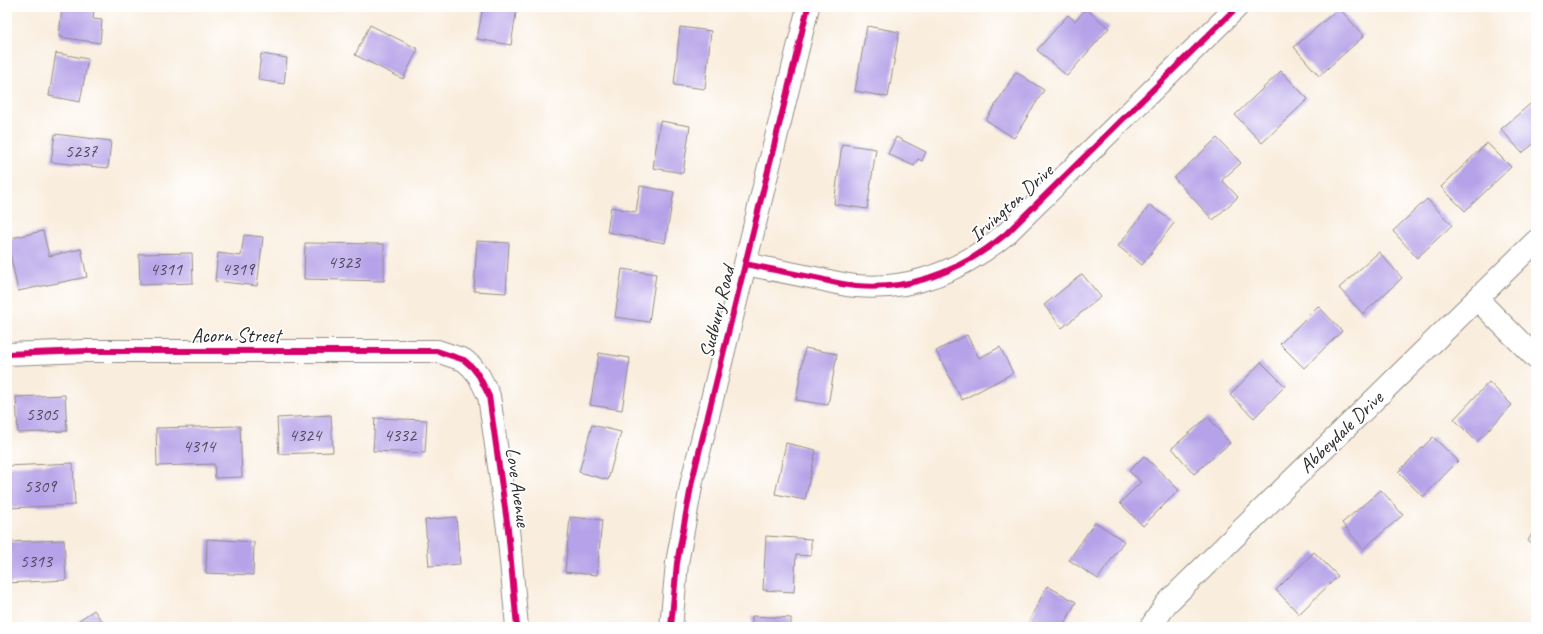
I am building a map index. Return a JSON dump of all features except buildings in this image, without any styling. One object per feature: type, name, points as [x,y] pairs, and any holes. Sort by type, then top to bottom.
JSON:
[{"type":"street","name":"Sudbury Road","points":[[671,627],[677,564],[692,481],[808,7]]},
{"type":"street","name":"Irvington Drive","points":[[745,264],[856,286],[890,286],[923,281],[960,266],[992,245],[1007,233],[1237,7]]},
{"type":"street","name":"Abbeydale Drive","points":[[1151,627],[1166,604],[1536,241]]},
{"type":"street","points":[[1477,299],[1536,358]]},
{"type":"street","name":"Acorn Street","points":[[7,354],[94,351],[437,351],[464,360]]},
{"type":"street","name":"Love Avenue","points":[[464,360],[479,376],[489,396],[508,529],[517,627]]},
{"type":"cycle path","points":[[671,627],[677,563],[692,481],[808,7]]},
{"type":"cycle path","points":[[745,264],[842,284],[877,287],[917,281],[937,275],[955,267],[991,246],[1007,233],[1237,7]]},
{"type":"cycle path","points":[[7,354],[86,351],[437,351],[464,360],[479,376],[489,396],[508,529],[517,627]]}]
